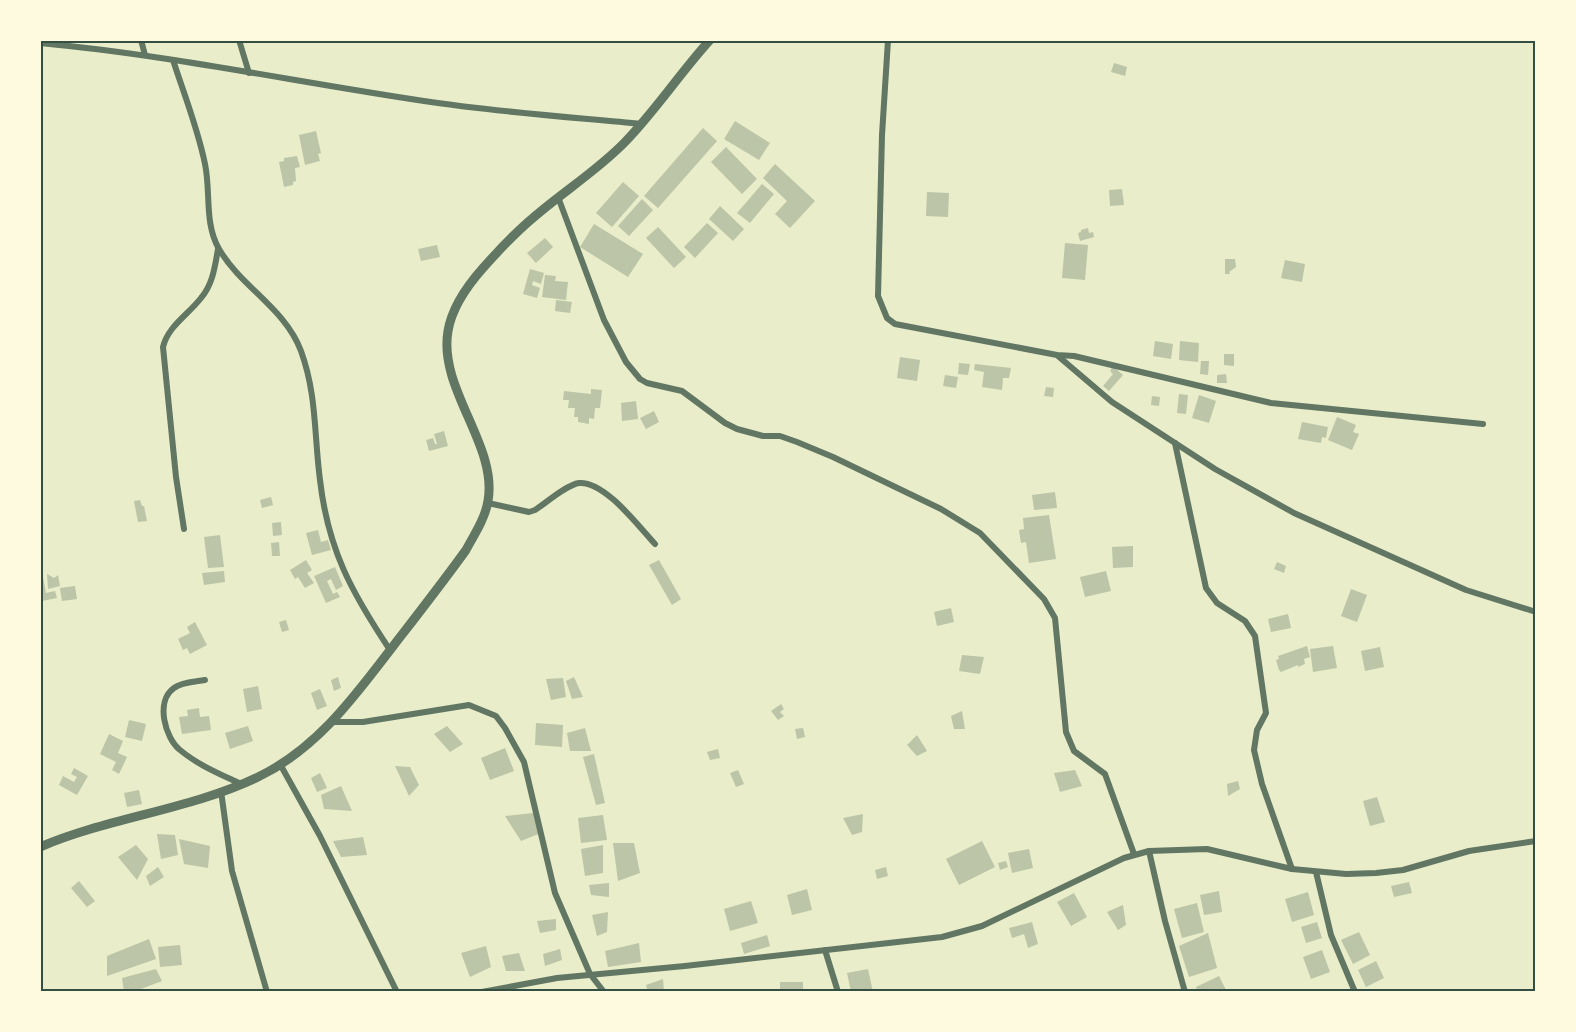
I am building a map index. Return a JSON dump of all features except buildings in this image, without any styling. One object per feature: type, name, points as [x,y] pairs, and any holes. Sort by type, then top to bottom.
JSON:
[{"type":"street","points":[[141,40],[145,55]]},
{"type":"street","points":[[240,40],[249,73]]},
{"type":"street","points":[[40,847],[241,784],[280,764],[307,745],[332,722],[466,550],[488,503],[489,482],[484,459],[458,395],[448,360],[447,333],[456,307],[473,280],[519,230],[613,154],[642,124],[710,40]]},
{"type":"street","points":[[888,40],[882,135],[878,296],[887,318],[895,324],[1058,355],[1074,356],[1271,403],[1484,424]]},
{"type":"street","points":[[40,43],[145,55],[488,110],[642,124]]},
{"type":"street","points":[[173,60],[205,164],[209,221],[218,248],[232,267],[280,318],[300,348],[313,393],[320,483],[337,557],[361,606],[390,650]]},
{"type":"street","points":[[558,197],[604,321],[626,362],[640,379],[647,383],[681,391],[737,429],[755,434],[780,436],[797,442],[941,509],[980,533],[1044,599],[1055,618],[1068,739],[1074,751],[1105,774],[1134,854]]},
{"type":"street","points":[[184,528],[176,477],[163,347],[170,331],[202,297],[210,283],[218,248]]},
{"type":"street","points":[[1058,355],[1112,402],[1215,469],[1294,513],[1466,590],[1536,612]]},
{"type":"street","points":[[1175,443],[1206,588],[1217,603],[1245,621],[1255,636],[1266,713],[1257,730],[1254,750],[1262,784],[1292,869]]},
{"type":"street","points":[[488,503],[529,512],[569,487],[579,483],[588,485],[601,490],[620,506],[655,544]]},
{"type":"street","points":[[205,680],[179,685],[171,690],[165,701],[163,714],[171,742],[191,758],[241,784]]},
{"type":"street","points":[[332,722],[363,722],[469,705],[496,716],[524,762],[555,893],[590,974],[604,992]]},
{"type":"street","points":[[280,764],[320,836],[397,992]]},
{"type":"street","points":[[221,791],[231,871],[267,992]]},
{"type":"street","points":[[482,992],[535,981],[590,974],[685,966],[942,937],[982,926],[1134,854],[1149,851],[1207,849],[1292,869],[1346,874],[1403,870],[1469,851],[1536,841]]},
{"type":"street","points":[[1149,851],[1165,921],[1185,992]]},
{"type":"street","points":[[1316,872],[1331,934],[1355,992]]},
{"type":"street","points":[[825,950],[838,992]]}]
